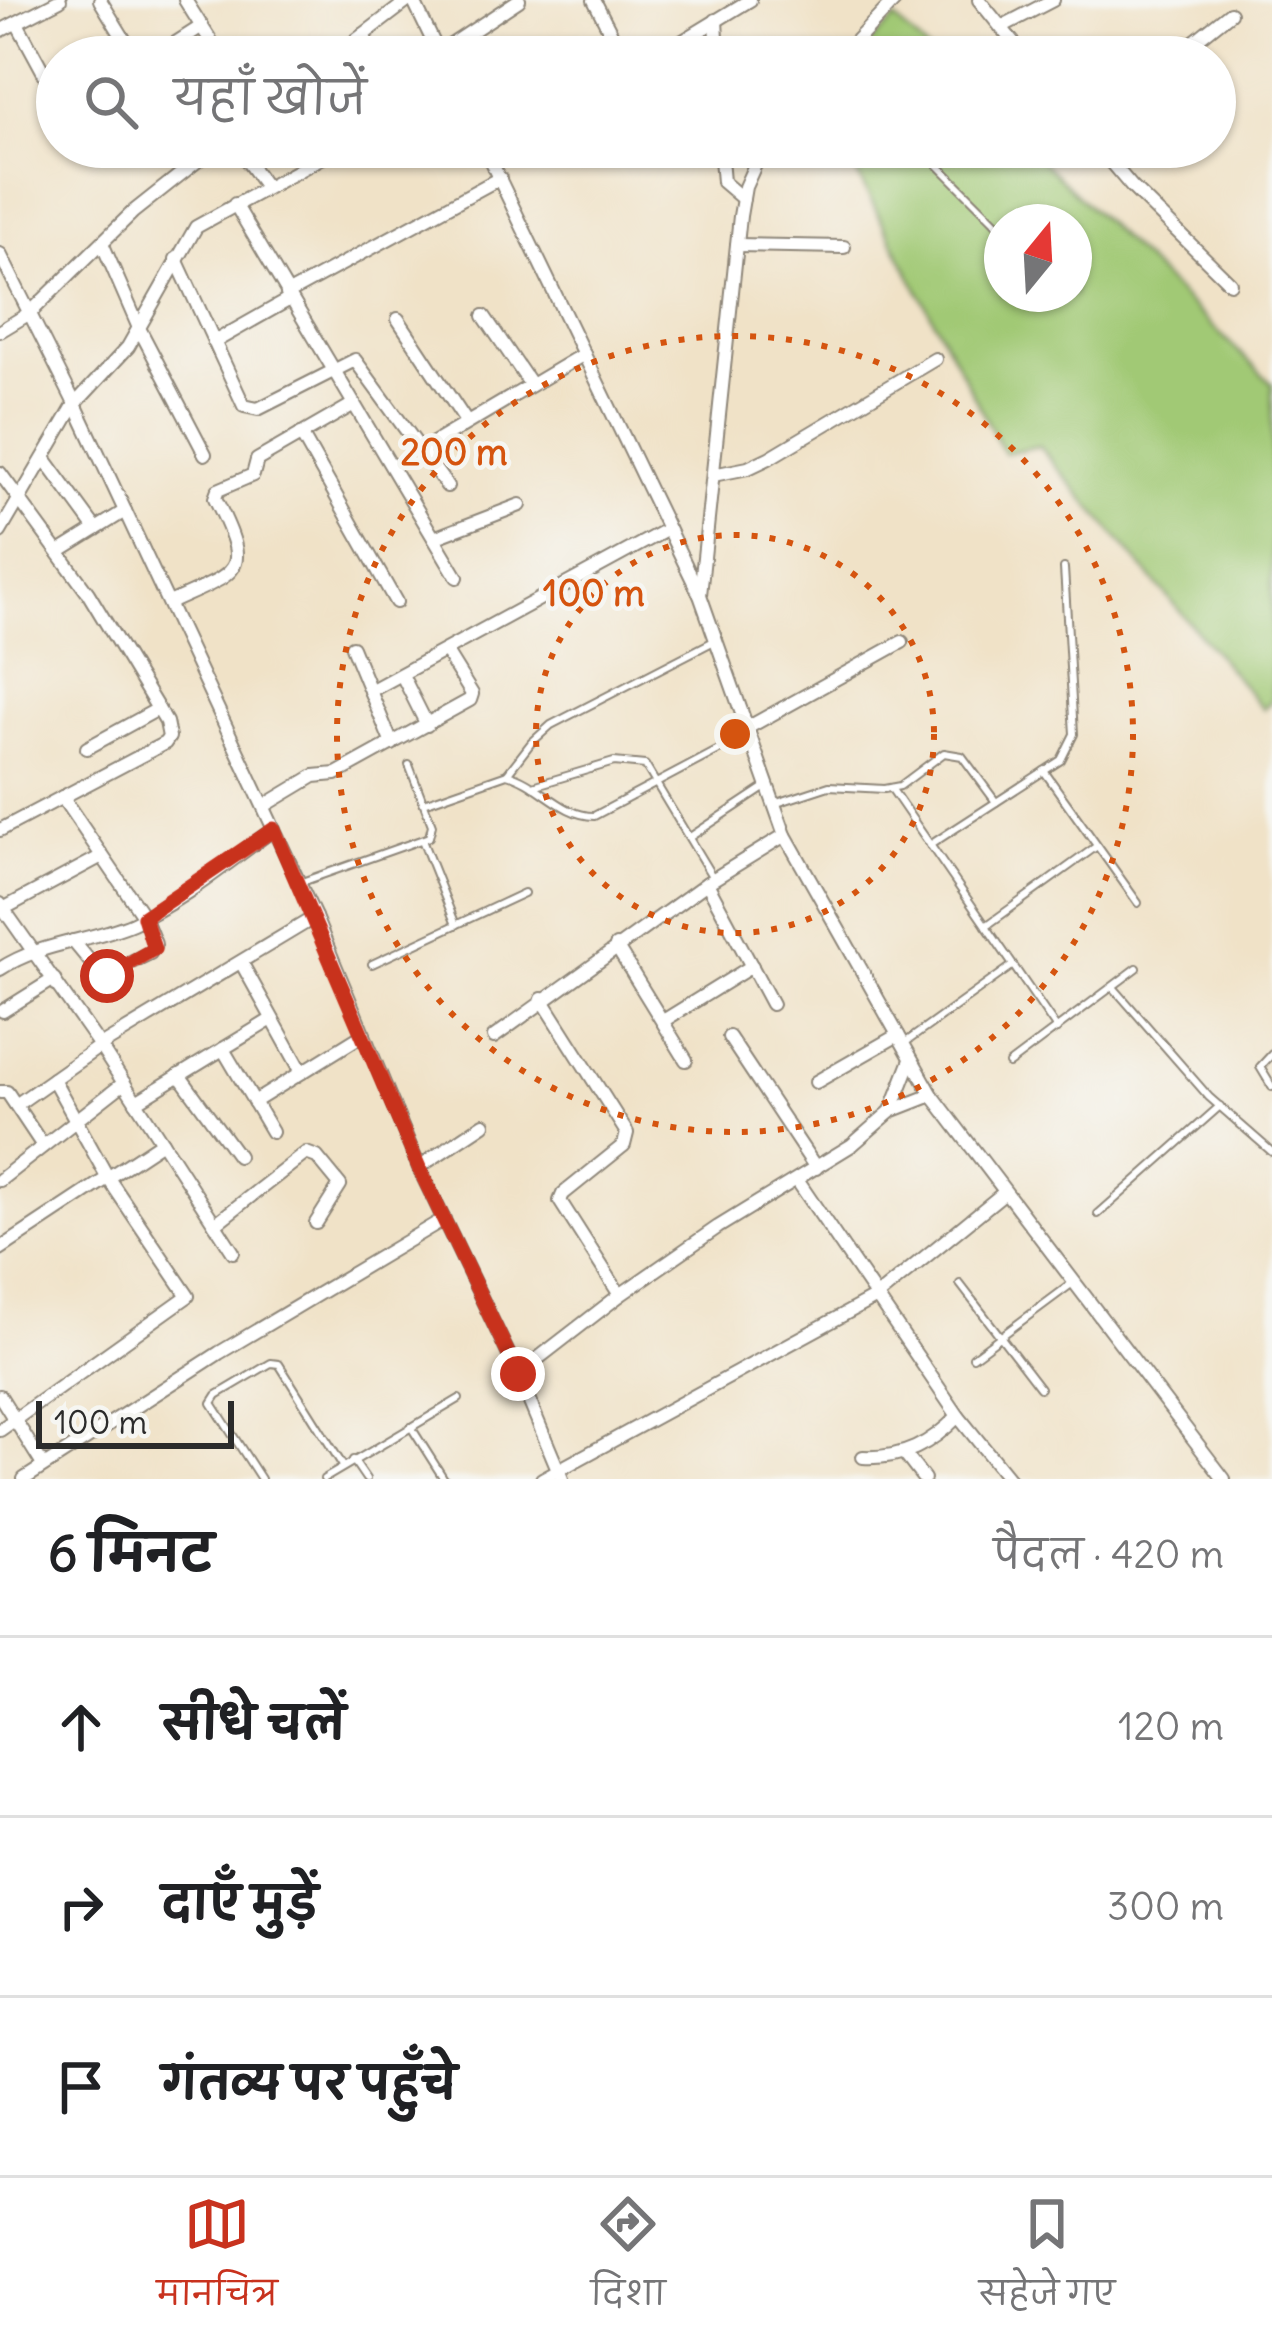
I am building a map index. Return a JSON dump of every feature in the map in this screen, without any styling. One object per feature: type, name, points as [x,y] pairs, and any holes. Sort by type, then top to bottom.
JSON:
[{"type":"street","points":[[0,32],[60,0]]},
{"type":"street","points":[[100,0],[122,36]]},
{"type":"street","points":[[185,0],[208,36]]},
{"type":"street","points":[[467,36],[519,0]]},
{"type":"street","points":[[594,0],[612,36]]},
{"type":"street","points":[[690,36],[750,0]]},
{"type":"street","points":[[861,36],[895,0]]},
{"type":"street","points":[[979,0],[1008,36]]},
{"type":"street","points":[[1001,27],[1053,0]]},
{"type":"street","points":[[363,35],[417,2],[432,36]]},
{"type":"street","points":[[1201,36],[1230,14]]},
{"type":"street","points":[[716,20],[717,36]]},
{"type":"street","points":[[17,23],[36,58]]},
{"type":"street","points":[[187,36],[202,26]]},
{"type":"street","points":[[0,331],[30,314],[148,198],[187,168]]},
{"type":"street","points":[[252,168],[266,187]]},
{"type":"street","points":[[0,532],[75,404],[118,363],[196,227],[300,168]]},
{"type":"street","points":[[495,168],[700,596],[785,835],[932,1095],[1224,1479]]},
{"type":"street","points":[[722,168],[723,182],[743,199]]},
{"type":"street","points":[[700,596],[737,245],[743,199],[755,168]]},
{"type":"street","points":[[1116,168],[1230,283]]},
{"type":"street","points":[[214,342],[500,178]]},
{"type":"street","points":[[235,204],[458,578]]},
{"type":"street","points":[[102,243],[139,328],[205,454]]},
{"type":"street","points":[[737,245],[844,247]]},
{"type":"street","points":[[0,254],[315,917],[419,1167],[560,1473]]},
{"type":"street","points":[[176,259],[248,410],[258,410],[349,360],[359,362],[448,486]]},
{"type":"street","points":[[484,316],[531,385]]},
{"type":"street","points":[[398,319],[467,423]]},
{"type":"street","points":[[422,450],[584,354]]},
{"type":"street","points":[[713,475],[769,458],[935,359]]},
{"type":"street","points":[[169,603],[228,576],[236,564],[238,544],[214,498],[216,492],[253,475],[257,460],[354,404]]},
{"type":"street","points":[[301,434],[396,602]]},
{"type":"street","points":[[44,458],[96,529]]},
{"type":"street","points":[[0,473],[59,552],[169,730],[165,743],[0,830]]},
{"type":"street","points":[[434,538],[520,505]]},
{"type":"street","points":[[59,552],[125,511]]},
{"type":"street","points":[[370,691],[668,529]]},
{"type":"street","points":[[748,731],[902,642]]},
{"type":"street","points":[[352,647],[392,744]]},
{"type":"street","points":[[264,806],[314,776],[336,774],[472,697],[446,652]]},
{"type":"street","points":[[402,675],[427,725]]},
{"type":"street","points":[[87,748],[158,709]]},
{"type":"street","points":[[62,797],[144,917],[154,949],[107,976],[98,973],[73,941]]},
{"type":"street","points":[[0,969],[33,950],[144,917],[274,829]]},
{"type":"street","points":[[494,1037],[616,946],[785,835]]},
{"type":"street","points":[[101,856],[2,906],[100,1046],[233,1252]]},
{"type":"street","points":[[711,881],[772,1004]]},
{"type":"street","points":[[16,1105],[100,1046],[315,917]]},
{"type":"street","points":[[616,946],[686,1060]]},
{"type":"street","points":[[241,962],[302,1072]]},
{"type":"street","points":[[663,1021],[752,966]]},
{"type":"street","points":[[3,1011],[54,979]]},
{"type":"street","points":[[542,999],[627,1132],[624,1144],[560,1201],[620,1295]]},
{"type":"street","points":[[136,1102],[272,1019]]},
{"type":"street","points":[[254,1102],[364,1034]]},
{"type":"street","points":[[729,1037],[816,1168]]},
{"type":"street","points":[[816,1082],[900,1039]]},
{"type":"street","points":[[223,1049],[272,1132]]},
{"type":"street","points":[[891,1111],[911,1060]]},
{"type":"street","points":[[179,1075],[238,1156]]},
{"type":"street","points":[[0,1430],[188,1297],[108,1178],[53,1079]]},
{"type":"street","points":[[0,1180],[124,1083]]},
{"type":"street","points":[[0,1092],[8,1092],[43,1146]]},
{"type":"street","points":[[518,1374],[718,1227],[852,1145],[891,1111],[932,1095]]},
{"type":"street","points":[[419,1167],[484,1124]]},
{"type":"street","points":[[0,1250],[162,1142]]},
{"type":"street","points":[[215,1224],[307,1153],[317,1157],[340,1185],[316,1223]]},
{"type":"street","points":[[797,1180],[958,1416],[1009,1479]]},
{"type":"street","points":[[542,1479],[876,1298],[1005,1192]]},
{"type":"street","points":[[24,1479],[219,1353],[444,1219]]},
{"type":"street","points":[[0,1396],[43,1465]]},
{"type":"street","points":[[863,1457],[904,1454],[943,1432],[958,1416]]},
{"type":"street","points":[[904,1454],[924,1479]]},
{"type":"lane","points":[[941,168],[984,212]]},
{"type":"lane","points":[[930,845],[1061,760],[1074,734],[1064,568]]},
{"type":"lane","points":[[424,803],[507,775],[531,742],[551,725],[716,640]]},
{"type":"lane","points":[[507,775],[594,817],[748,731]]},
{"type":"lane","points":[[774,804],[829,786],[900,786],[944,753],[972,766],[996,802]]},
{"type":"lane","points":[[533,786],[614,762],[646,765],[711,881]]},
{"type":"lane","points":[[299,883],[422,840],[432,831],[409,766]]},
{"type":"lane","points":[[1044,771],[1138,903]]},
{"type":"lane","points":[[690,837],[768,785]]},
{"type":"lane","points":[[891,788],[1057,1028]]},
{"type":"lane","points":[[422,840],[456,926]]},
{"type":"lane","points":[[986,926],[1097,846]]},
{"type":"lane","points":[[372,964],[524,893]]},
{"type":"lane","points":[[900,1039],[1013,965]]},
{"type":"lane","points":[[1009,1064],[1137,968]]},
{"type":"lane","points":[[1113,987],[1163,1047],[1272,1152]]},
{"type":"lane","points":[[1272,1054],[1260,1067],[1272,1087]]},
{"type":"lane","points":[[1098,1214],[1220,1106]]},
{"type":"lane","points":[[973,1357],[1074,1282]]},
{"type":"lane","points":[[960,1284],[1040,1388]]},
{"type":"lane","points":[[261,1479],[212,1403],[271,1363],[281,1367],[343,1466]]},
{"type":"lane","points":[[324,1479],[459,1399]]},
{"type":"lane","points":[[411,1427],[444,1479]]},
{"type":"lane","points":[[353,1460],[366,1479]]},
{"type":"green space","points":[[895,19],[912,36],[878,36]]},
{"type":"green space","points":[[854,168],[1049,168],[1086,204],[984,204],[984,312],[1092,312],[1092,210],[1272,384],[1272,700],[1263,709],[1039,446],[1004,453]]},
{"type":"route","points":[[107,976],[154,949],[144,917],[274,829],[420,1170],[518,1374]]}]
